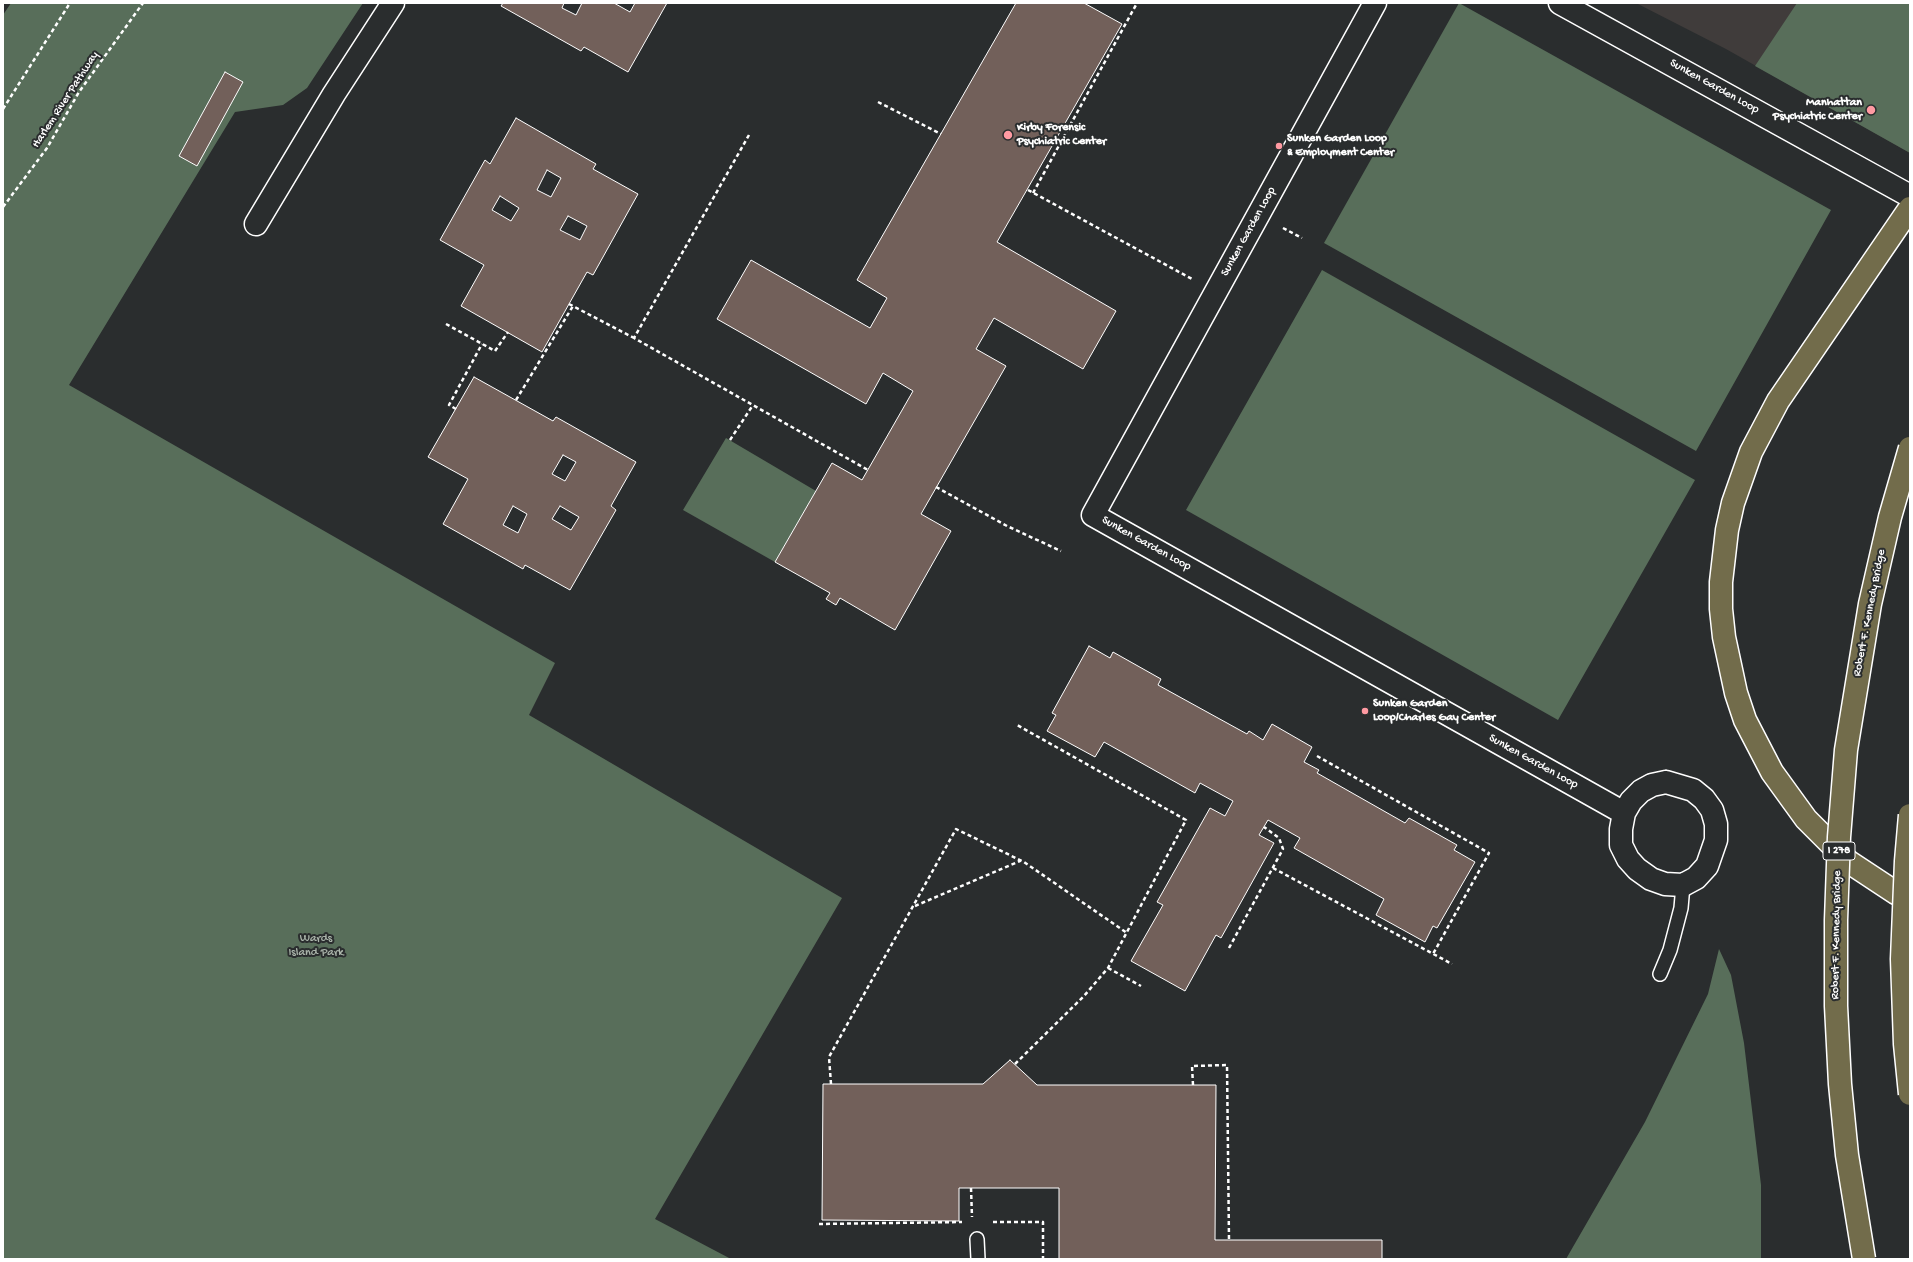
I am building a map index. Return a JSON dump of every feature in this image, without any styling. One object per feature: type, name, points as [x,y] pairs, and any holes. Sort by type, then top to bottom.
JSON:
[{"type":"highway","points":[[1910,208],[1796,373],[1764,425],[1751,452],[1733,503],[1727,530],[1721,582],[1721,609],[1729,665],[1743,713],[1757,746],[1772,772],[1806,819],[1849,862],[1872,878],[1910,900]]},
{"type":"highway","name":"Robert F. Kennedy Bridge","points":[[1864,1259],[1847,1155],[1840,1084],[1836,1006],[1836,920],[1839,837],[1846,750],[1870,604],[1890,517],[1910,448]]},
{"type":"highway","points":[[1910,815],[1906,861],[1902,959],[1905,1044],[1910,1094]]},
{"type":"street","points":[[256,224],[334,94],[393,3]]},
{"type":"street","name":"Sunken Garden Loop","points":[[1375,3],[1093,515],[1624,813]]},
{"type":"street","name":"Sunken Garden Loop","points":[[1560,3],[1910,196]]},
{"type":"street","points":[[1666,782],[1693,790],[1704,799],[1712,810],[1716,824],[1716,840],[1707,866],[1696,878],[1683,884],[1665,884],[1651,879],[1637,870],[1628,859],[1620,844],[1620,829],[1624,813],[1631,801],[1642,791],[1652,785],[1666,782]]},
{"type":"lane","points":[[1660,974],[1670,950],[1679,916],[1683,884]]},
{"type":"lane","points":[[977,1239],[978,1259]]},
{"type":"path","points":[[3,109],[70,3]]},
{"type":"path","name":"Harlem River Pathway","points":[[3,207],[47,148],[79,92],[143,3]]},
{"type":"path","points":[[1033,193],[1137,3]]},
{"type":"path","points":[[878,102],[941,134]]},
{"type":"path","points":[[634,338],[749,134]]},
{"type":"path","points":[[1028,190],[1216,292]]},
{"type":"path","points":[[569,304],[634,338],[868,470]]},
{"type":"path","points":[[516,400],[573,306]]},
{"type":"path","points":[[446,324],[495,351],[508,332]]},
{"type":"path","points":[[456,409],[449,405],[482,344]]},
{"type":"path","points":[[730,440],[753,405]]},
{"type":"path","points":[[936,487],[1008,526],[1061,551]]},
{"type":"path","points":[[1015,1064],[1084,996],[1108,968],[1186,820],[1016,725]]},
{"type":"path","points":[[1317,756],[1489,853],[1433,954]]},
{"type":"path","points":[[1228,948],[1283,849],[1279,838],[1264,827]]},
{"type":"path","points":[[831,1084],[829,1057],[956,830],[1020,861],[1127,933]]},
{"type":"path","points":[[914,906],[1020,861]]},
{"type":"path","points":[[1273,868],[1452,964]]},
{"type":"path","points":[[1108,968],[1141,986]]},
{"type":"path","points":[[1193,1085],[1192,1066],[1227,1065],[1228,1240]]},
{"type":"path","points":[[971,1188],[973,1222]]},
{"type":"path","points":[[819,1224],[965,1222]]},
{"type":"path","points":[[988,1222],[1043,1222],[1043,1259]]},
{"type":"shaded area","name":"Manhattan Psychiatric Center","points":[[1636,3],[1910,3],[1910,153],[1726,49]]},
{"type":"green space","name":"Wards Island Park","points":[[11,3],[363,3],[307,88],[283,105],[235,112],[69,385],[555,663],[529,715],[842,898],[655,1219],[731,1259],[3,1259],[3,15]]},
{"type":"green space","points":[[1459,3],[1831,210],[1696,451],[1324,243]]},
{"type":"green space","name":"Manhattan Psychiatric Center","points":[[1797,3],[1910,3],[1910,153],[1755,66]]},
{"type":"green space","points":[[1322,270],[1695,480],[1558,720],[1186,510]]},
{"type":"green space","points":[[726,438],[816,491],[775,562],[683,510]]},
{"type":"green space","points":[[1719,949],[1731,975],[1744,1043],[1761,1185],[1761,1259],[1566,1259],[1645,1122],[1708,994]]},
{"type":"building","points":[[503,3],[564,3],[562,8],[576,15],[582,3],[614,3],[630,12],[635,3],[667,3],[628,72],[584,47],[581,51],[501,6]]},
{"type":"building","points":[[1016,3],[1084,3],[1122,24],[997,242],[1116,311],[1083,369],[994,318],[976,349],[1006,366],[921,514],[951,531],[895,630],[840,598],[836,605],[826,599],[830,593],[775,562],[832,463],[862,480],[913,391],[883,373],[866,404],[717,319],[751,260],[870,328],[887,298],[857,280]]},
{"type":"building","points":[[225,72],[243,82],[197,166],[179,156]]},
{"type":"building","points":[[516,118],[596,164],[593,169],[638,194],[593,275],[587,272],[542,352],[461,306],[484,265],[440,240],[485,160],[490,164]],"holes":[[[547,170],[561,178],[551,197],[537,190]],[[500,196],[519,208],[511,221],[492,210]],[[568,216],[587,226],[580,240],[560,230]]]},
{"type":"building","points":[[474,377],[553,421],[556,417],[636,462],[611,506],[616,510],[570,590],[525,565],[523,569],[443,524],[468,479],[428,457]],"holes":[[[563,455],[576,462],[565,481],[552,474]],[[513,506],[527,514],[518,533],[503,525]],[[560,506],[579,517],[571,530],[552,519]]]},
{"type":"building","points":[[1089,646],[1110,658],[1113,652],[1161,679],[1158,685],[1247,734],[1249,731],[1263,740],[1272,724],[1312,747],[1304,762],[1319,770],[1317,773],[1405,823],[1409,818],[1457,845],[1454,850],[1475,862],[1437,928],[1433,926],[1425,942],[1376,915],[1384,899],[1294,848],[1300,838],[1268,820],[1259,835],[1274,843],[1221,938],[1216,935],[1185,991],[1131,961],[1163,905],[1157,902],[1210,808],[1225,816],[1233,801],[1200,783],[1195,793],[1104,742],[1095,757],[1047,731],[1056,715],[1052,713]]},
{"type":"building","points":[[1010,1060],[1037,1085],[1216,1085],[1215,1240],[1382,1240],[1382,1259],[1059,1259],[1059,1188],[959,1188],[959,1221],[822,1220],[823,1084],[983,1084]]},
{"type":"place","name":"Manhattan Psychiatric Center","points":[[1871,110]]},
{"type":"place","name":"Kirby Forensic Psychiatric Center","points":[[1008,135]]},
{"type":"place","name":"Sunken Garden Loop & Employment Center","points":[[1279,146]]},
{"type":"place","name":"Sunken Garden Loop/Charles Gay Center","points":[[1365,711]]}]
